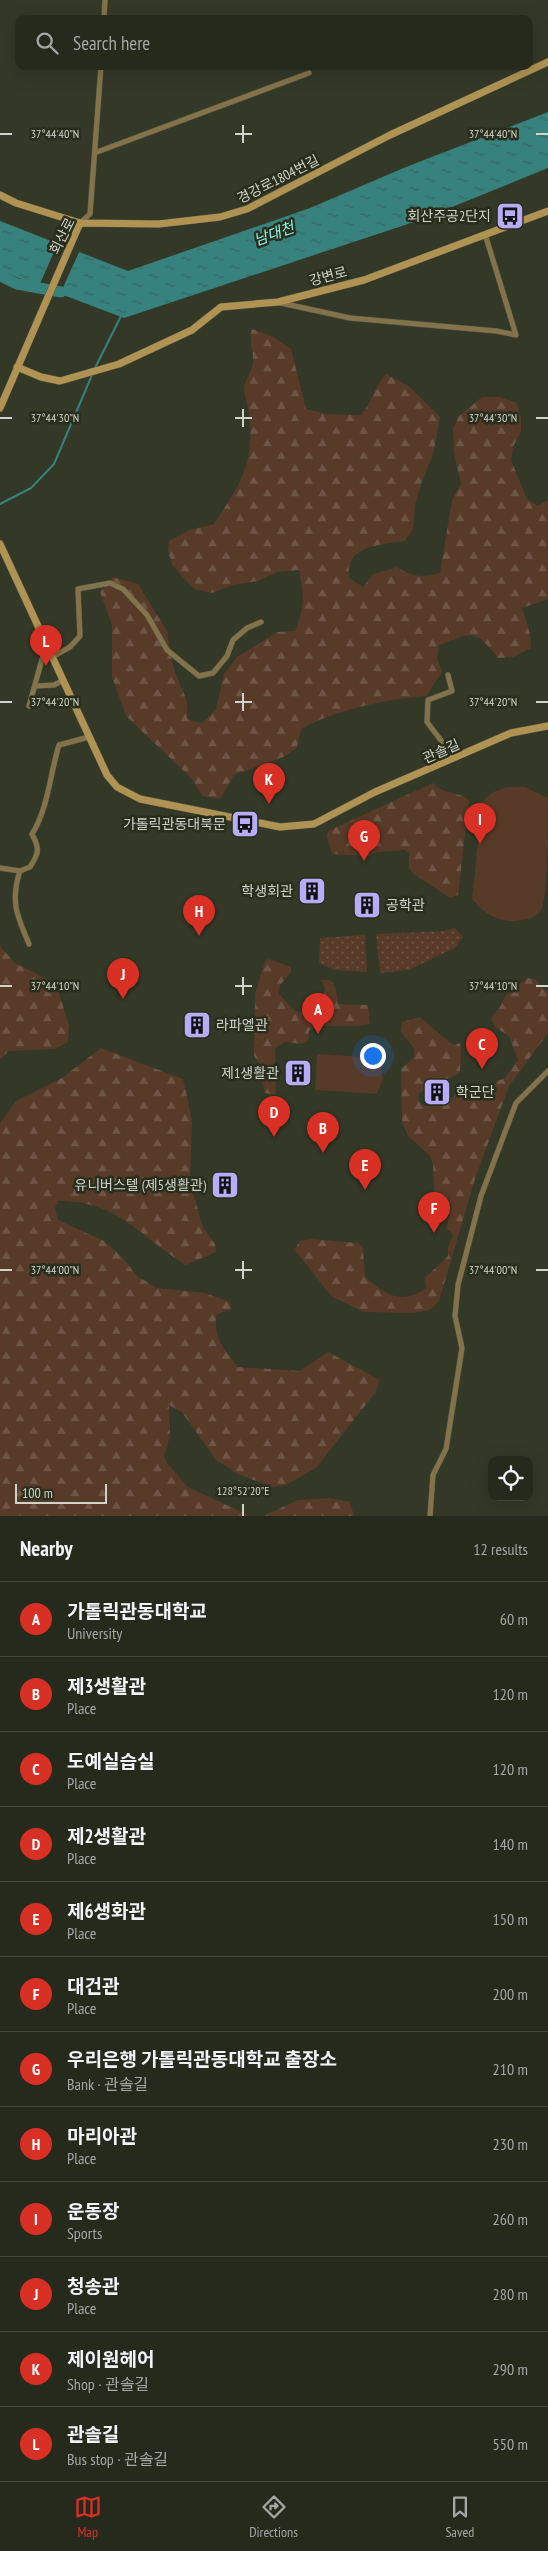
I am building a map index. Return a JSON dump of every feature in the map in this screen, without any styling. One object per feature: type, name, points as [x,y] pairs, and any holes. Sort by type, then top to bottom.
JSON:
[{"type":"street","points":[[104,15],[105,0]]},
{"type":"street","name":"경강로1804번길","points":[[533,69],[548,62]]},
{"type":"street","name":"회산로","points":[[0,408],[3,397],[80,223],[90,214],[97,152],[101,70]]},
{"type":"street","name":"경강로1804번길","points":[[0,195],[16,203],[80,223],[158,224],[220,217],[237,213],[390,135],[531,70]]},
{"type":"street","points":[[97,152],[309,73]]},
{"type":"street","name":"강변로","points":[[17,367],[40,377],[60,381],[119,364],[192,330],[221,307],[278,302],[364,280],[548,211]]},
{"type":"street","points":[[278,302],[350,318],[496,331],[516,335],[485,234]]},
{"type":"street","name":"관솔길","points":[[0,544],[2,555],[107,774],[117,787],[128,794],[154,802],[203,810],[280,827],[314,824],[375,792],[510,733],[548,726]]},
{"type":"street","points":[[52,657],[70,647],[80,636],[78,590],[110,583],[123,589],[148,615],[174,658],[193,669],[199,676],[213,673],[227,656],[233,640],[247,628],[261,622]]},
{"type":"street","points":[[29,706],[46,645]]},
{"type":"street","points":[[448,675],[452,691],[428,700],[427,722],[449,751],[452,759]]},
{"type":"street","points":[[36,686],[54,685],[62,681]]},
{"type":"street","points":[[0,868],[20,871],[30,868],[36,857],[38,847],[32,834],[40,821],[50,774],[59,745],[89,737]]},
{"type":"street","points":[[20,871],[16,882],[16,913],[29,944]]},
{"type":"street","points":[[430,1516],[433,1475],[446,1448],[462,1348],[455,1316],[458,1285],[481,1196],[516,1103],[548,1071]]},
{"type":"green space","points":[[252,329],[272,336],[291,349],[306,409],[326,414],[361,415],[386,374],[410,387],[440,417],[433,455],[422,481],[415,505],[413,530],[404,541],[375,546],[358,553],[349,567],[349,578],[363,587],[373,574],[397,567],[407,573],[418,576],[440,573],[452,500],[461,484],[454,453],[453,428],[459,416],[482,397],[500,397],[517,403],[521,417],[521,432],[513,447],[511,460],[527,499],[538,506],[548,500],[548,599],[522,608],[530,634],[531,648],[513,657],[498,658],[483,641],[472,635],[459,637],[439,645],[437,659],[442,672],[426,696],[362,706],[330,716],[301,729],[297,748],[283,757],[234,775],[220,799],[202,796],[192,779],[126,716],[112,677],[112,625],[100,592],[113,577],[138,584],[167,631],[174,670],[187,701],[187,719],[202,723],[216,710],[224,674],[237,657],[277,632],[295,631],[301,615],[303,601],[299,570],[277,572],[258,581],[233,585],[212,593],[194,589],[172,565],[168,550],[169,541],[190,530],[214,524],[237,488],[242,476],[249,452],[250,438],[250,418],[244,388],[253,363]]},
{"type":"green space","points":[[433,783],[441,789],[461,795],[469,800],[458,895],[450,898],[412,873],[409,868],[409,853],[405,850],[377,852],[368,856],[332,854],[327,836],[328,831]]},
{"type":"green space","points":[[525,787],[548,798],[544,901],[540,912],[533,917],[508,921],[491,915],[480,908],[472,899],[482,802],[486,797],[501,789]]},
{"type":"green space","points":[[455,928],[463,937],[455,948],[409,970],[380,973],[376,934],[444,931]]},
{"type":"green space","points":[[365,935],[367,972],[335,970],[319,963],[320,938]]},
{"type":"green space","points":[[0,946],[15,963],[49,980],[55,981],[69,1025],[68,1042],[55,1049],[9,1051],[0,1059]]},
{"type":"green space","points":[[269,959],[291,967],[291,972],[280,985],[279,994],[295,1011],[300,1012],[324,994],[325,988],[321,980],[331,980],[336,989],[338,1004],[368,1005],[370,1024],[361,1026],[314,1026],[309,1031],[308,1041],[302,1044],[285,1042],[275,1048],[276,1094],[274,1095],[265,1093],[261,1079],[262,1068],[254,1056],[255,994],[265,961]]},
{"type":"green space","points":[[528,978],[535,979],[548,992],[548,1033],[509,1086],[475,1179],[439,1301],[430,1310],[413,1313],[364,1312],[331,1296],[295,1250],[299,1241],[311,1239],[358,1243],[363,1248],[365,1277],[386,1293],[401,1297],[409,1296],[426,1288],[425,1278],[448,1256],[448,1247],[453,1235],[447,1228],[451,1204],[435,1199],[433,1165],[430,1156],[408,1136],[402,1122],[401,1069],[414,1057],[414,1048],[401,1032],[402,1022],[420,1017],[449,1042],[454,1045],[460,1043],[460,1073],[419,1093],[418,1099],[422,1105],[432,1106],[446,1103],[456,1092],[463,1089],[474,1093],[491,1091],[496,1081],[504,1079],[518,1060],[509,1036],[495,1027],[491,1018],[500,1007],[505,996]]},
{"type":"green space","points":[[101,1048],[183,1079],[192,1120],[190,1181],[203,1228],[215,1244],[216,1252],[186,1265],[127,1222],[97,1207],[79,1203],[58,1201],[55,1208],[58,1220],[104,1241],[121,1256],[137,1276],[157,1288],[205,1293],[230,1302],[231,1309],[216,1315],[216,1323],[218,1337],[224,1349],[238,1367],[300,1371],[328,1352],[380,1380],[375,1393],[316,1468],[286,1485],[272,1487],[238,1474],[216,1460],[182,1412],[169,1405],[170,1436],[164,1456],[167,1463],[188,1487],[250,1516],[0,1516],[0,1123],[16,1101],[62,1078]]},
{"type":"green space","points":[[317,1054],[379,1058],[383,1078],[377,1094],[315,1090]]},
{"type":"green space","points":[[329,1498],[350,1502],[354,1516],[263,1516],[298,1500]]},
{"type":"water","points":[[548,112],[548,168],[420,220],[124,318],[0,271],[0,221],[128,271],[310,208],[406,167]]},
{"type":"pier","points":[[59,241],[80,250],[59,296],[38,288]]},
{"type":"waterway","name":"남대천","points":[[0,276],[17,284],[61,292]]},
{"type":"waterway","points":[[95,368],[122,314]]},
{"type":"waterway","points":[[0,504],[31,488],[54,464],[92,375]]},
{"type":"place","name":"회산주공2단지","points":[[510,216]]},
{"type":"place","name":"관솔길","points":[[46,666]]},
{"type":"place","name":"제이원헤어","points":[[269,804]]},
{"type":"place","name":"가톨릭관동대북문","points":[[245,824]]},
{"type":"place","name":"운동장","points":[[480,844]]},
{"type":"place","name":"우리은행 가톨릭관동대학교 출장소","points":[[364,861]]},
{"type":"place","name":"학생회관","points":[[312,891]]},
{"type":"place","name":"공학관","points":[[367,905]]},
{"type":"place","name":"마리아관","points":[[199,936]]},
{"type":"place","name":"청송관","points":[[123,999]]},
{"type":"place","name":"라파엘관","points":[[197,1025]]},
{"type":"place","name":"가톨릭관동대학교","points":[[318,1034]]},
{"type":"place","name":"도예실습실","points":[[482,1069]]},
{"type":"place","name":"제1생활관","points":[[298,1073]]},
{"type":"place","name":"학군단","points":[[437,1092]]},
{"type":"place","name":"제2생활관","points":[[274,1137]]},
{"type":"place","name":"제3생활관","points":[[323,1153]]},
{"type":"place","name":"유니버스텔 (제5생활관)","points":[[225,1185]]},
{"type":"place","name":"제6생화관","points":[[365,1190]]},
{"type":"place","name":"대건관","points":[[434,1233]]}]
